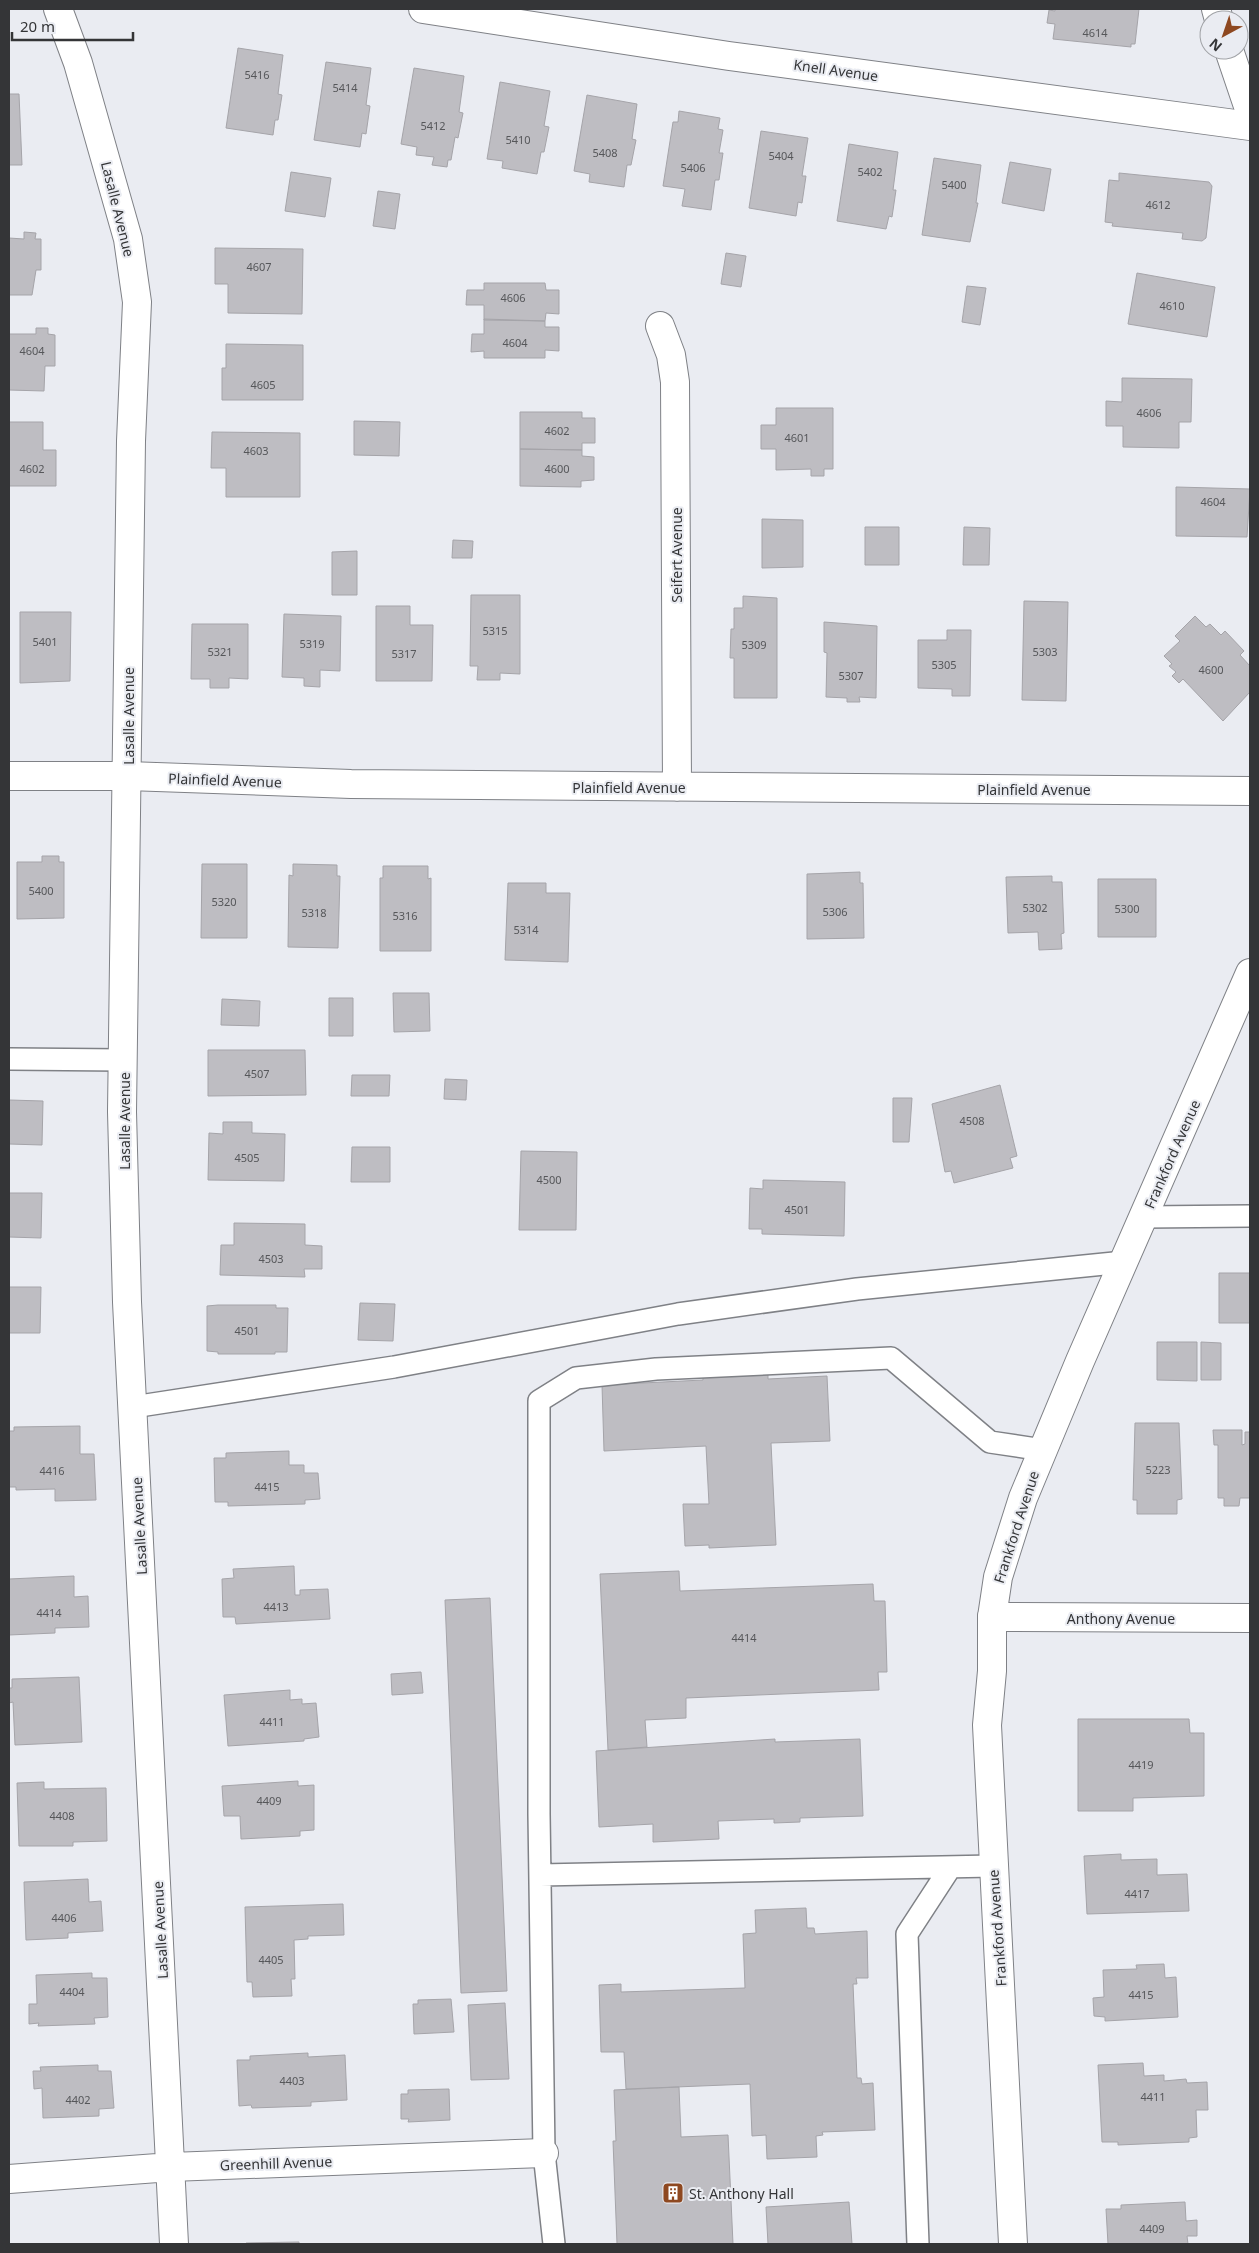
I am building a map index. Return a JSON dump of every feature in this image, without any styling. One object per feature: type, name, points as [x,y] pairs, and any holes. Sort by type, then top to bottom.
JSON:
[{"type":"street","name":"Lasalle Avenue","points":[[58,9],[78,63],[128,238],[137,302],[131,440],[123,1060],[127,1302],[174,2244]]},
{"type":"street","name":"Knell Avenue","points":[[423,9],[729,56],[1250,126]]},
{"type":"street","points":[[1233,60],[1250,112]]},
{"type":"street","name":"Seifert Avenue","points":[[660,326],[671,355],[675,382],[677,787]]},
{"type":"street","name":"Plainfield Avenue","points":[[9,776],[128,776],[351,784],[1250,791]]},
{"type":"street","name":"Frankford Avenue","points":[[1013,2244],[1005,2047],[993,1866],[987,1725],[992,1671],[992,1617],[998,1578],[1023,1498],[1250,973]]},
{"type":"street","name":"Anthony Avenue","points":[[992,1617],[1250,1618]]},
{"type":"street","name":"Greenhill Avenue","points":[[9,2180],[170,2167],[544,2153]]},
{"type":"lane","points":[[9,1059],[123,1060]]},
{"type":"lane","points":[[1144,1217],[1250,1216]]},
{"type":"lane","points":[[133,1407],[394,1367],[678,1314],[857,1289],[1124,1262]]},
{"type":"lane","points":[[554,2244],[544,2153],[540,1875],[539,1401],[576,1378],[656,1369],[891,1358],[990,1442],[1043,1450]]},
{"type":"lane","points":[[540,1875],[993,1866]]},
{"type":"lane","points":[[918,2244],[907,1934],[950,1868]]},
{"type":"building","points":[[1055,9],[1139,9],[1135,44],[1131,44],[1131,47],[1053,39],[1055,24],[1047,23],[1049,10],[1055,11]]},
{"type":"building","points":[[238,48],[283,55],[278,94],[282,95],[278,120],[275,120],[273,135],[226,128]]},
{"type":"building","points":[[326,62],[371,68],[366,105],[370,106],[366,134],[362,133],[360,147],[314,140]]},
{"type":"building","points":[[414,68],[464,76],[459,112],[463,113],[458,138],[455,137],[451,160],[448,160],[447,167],[432,165],[434,157],[416,155],[417,147],[401,144]]},
{"type":"building","points":[[500,82],[550,91],[544,126],[549,127],[544,152],[541,152],[537,174],[502,168],[503,161],[487,159]]},
{"type":"building","points":[[9,94],[19,94],[22,165],[9,165]]},
{"type":"building","points":[[587,95],[637,104],[632,139],[636,140],[631,165],[627,165],[624,187],[589,182],[590,174],[574,171]]},
{"type":"building","points":[[679,111],[720,118],[718,129],[723,130],[719,153],[723,153],[719,180],[715,180],[711,210],[682,206],[685,189],[663,186],[673,122],[678,122]]},
{"type":"building","points":[[761,131],[808,138],[802,176],[806,176],[802,203],[798,202],[796,216],[749,208]]},
{"type":"building","points":[[849,144],[898,152],[893,190],[896,190],[892,217],[889,216],[886,229],[837,221]]},
{"type":"building","points":[[934,158],[981,165],[976,203],[978,203],[970,242],[922,235]]},
{"type":"building","points":[[1010,162],[1051,169],[1044,211],[1002,203]]},
{"type":"building","points":[[291,172],[331,178],[325,217],[285,211]]},
{"type":"building","points":[[1119,173],[1209,182],[1212,186],[1206,238],[1202,241],[1182,239],[1183,233],[1112,226],[1113,223],[1105,222],[1109,180],[1119,181]]},
{"type":"building","points":[[378,191],[400,194],[395,229],[373,226]]},
{"type":"building","points":[[24,232],[36,233],[35,239],[41,239],[41,270],[36,270],[32,295],[9,295],[9,238],[24,239]]},
{"type":"building","points":[[215,248],[303,249],[302,314],[228,313],[228,284],[215,284]]},
{"type":"building","points":[[726,253],[746,256],[741,287],[721,284]]},
{"type":"building","points":[[1137,273],[1215,287],[1207,337],[1128,324]]},
{"type":"building","points":[[484,283],[545,283],[546,290],[559,290],[559,314],[546,313],[545,321],[484,320],[484,305],[466,305],[467,290],[484,290]]},
{"type":"building","points":[[967,286],[986,288],[980,325],[962,322]]},
{"type":"building","points":[[484,319],[545,321],[545,327],[559,327],[559,351],[545,350],[545,358],[484,358],[484,351],[471,352],[472,334],[484,334]]},
{"type":"building","points":[[36,328],[48,328],[48,334],[55,335],[55,366],[45,366],[44,391],[9,390],[9,334],[36,334]]},
{"type":"building","points":[[226,344],[303,345],[303,400],[222,400],[222,368],[226,368]]},
{"type":"building","points":[[1122,378],[1192,379],[1191,422],[1179,422],[1179,448],[1123,447],[1123,426],[1106,426],[1106,401],[1122,402]]},
{"type":"building","points":[[776,408],[833,408],[833,469],[824,469],[824,476],[811,476],[811,469],[776,470],[776,449],[761,449],[761,425],[776,425]]},
{"type":"building","points":[[520,412],[582,412],[582,418],[595,418],[595,443],[582,443],[582,450],[520,449]]},
{"type":"building","points":[[354,421],[400,422],[399,456],[354,455]]},
{"type":"building","points":[[9,422],[43,422],[43,450],[56,450],[56,486],[9,486]]},
{"type":"building","points":[[212,432],[300,433],[300,497],[226,497],[226,468],[211,468]]},
{"type":"building","points":[[520,449],[582,450],[582,456],[594,457],[594,480],[581,481],[581,487],[520,486]]},
{"type":"building","points":[[1176,487],[1250,489],[1247,537],[1176,536]]},
{"type":"building","points":[[762,519],[803,520],[803,567],[762,568]]},
{"type":"building","points":[[865,527],[899,527],[899,565],[865,565]]},
{"type":"building","points":[[964,527],[990,528],[989,565],[963,565]]},
{"type":"building","points":[[453,540],[473,541],[472,558],[452,558]]},
{"type":"building","points":[[357,551],[357,595],[332,595],[332,552]]},
{"type":"building","points":[[471,595],[520,595],[520,674],[500,673],[500,680],[477,680],[478,666],[470,666]]},
{"type":"building","points":[[743,596],[777,598],[777,698],[734,698],[734,658],[730,658],[731,629],[734,629],[734,608],[743,608]]},
{"type":"building","points":[[1024,601],[1068,602],[1066,701],[1022,700]]},
{"type":"building","points":[[376,606],[410,606],[410,625],[433,625],[432,681],[376,681]]},
{"type":"building","points":[[20,612],[71,612],[70,681],[20,683]]},
{"type":"building","points":[[284,614],[341,616],[340,671],[320,670],[320,687],[304,686],[304,678],[282,677]]},
{"type":"building","points":[[1195,616],[1206,627],[1210,624],[1221,635],[1225,631],[1244,651],[1240,655],[1250,666],[1250,692],[1223,721],[1183,679],[1179,683],[1172,676],[1176,672],[1169,666],[1172,664],[1164,656],[1180,641],[1175,636]]},
{"type":"building","points":[[824,622],[877,626],[876,698],[859,697],[860,702],[847,702],[847,698],[826,697],[827,653],[824,652]]},
{"type":"building","points":[[192,624],[248,624],[248,679],[229,678],[229,688],[210,688],[210,679],[191,679]]},
{"type":"building","points":[[947,630],[971,630],[970,696],[952,696],[952,689],[918,688],[918,640],[947,640]]},
{"type":"building","points":[[42,856],[59,856],[59,862],[64,862],[64,918],[17,919],[17,862],[42,862]]},
{"type":"building","points":[[202,864],[247,864],[247,938],[201,938]]},
{"type":"building","points":[[293,864],[337,865],[337,876],[340,876],[338,948],[288,947],[289,875],[293,876]]},
{"type":"building","points":[[383,866],[428,866],[428,879],[431,878],[431,951],[380,951],[380,878],[383,878]]},
{"type":"building","points":[[860,872],[860,883],[863,883],[864,938],[807,939],[807,874]]},
{"type":"building","points":[[1052,876],[1052,882],[1062,882],[1064,933],[1061,934],[1062,949],[1039,950],[1038,932],[1008,933],[1006,877]]},
{"type":"building","points":[[1098,879],[1156,879],[1156,937],[1098,937]]},
{"type":"building","points":[[508,883],[546,883],[546,893],[570,893],[568,962],[505,960]]},
{"type":"building","points":[[393,993],[429,993],[430,1031],[394,1032]]},
{"type":"building","points":[[329,998],[353,998],[353,1036],[329,1036]]},
{"type":"building","points":[[222,999],[260,1001],[259,1026],[221,1025]]},
{"type":"building","points":[[208,1050],[305,1050],[306,1095],[208,1096]]},
{"type":"building","points":[[352,1075],[390,1075],[389,1096],[351,1096]]},
{"type":"building","points":[[445,1079],[467,1080],[466,1100],[444,1099]]},
{"type":"building","points":[[1000,1085],[1017,1156],[1010,1158],[1013,1168],[954,1183],[951,1171],[945,1172],[932,1104]]},
{"type":"building","points":[[893,1098],[912,1098],[909,1142],[893,1142]]},
{"type":"building","points":[[9,1100],[43,1101],[42,1145],[9,1144]]},
{"type":"building","points":[[223,1122],[252,1122],[252,1133],[285,1134],[284,1181],[208,1180],[209,1133],[223,1134]]},
{"type":"building","points":[[352,1147],[390,1147],[390,1182],[351,1182]]},
{"type":"building","points":[[521,1151],[577,1152],[576,1230],[519,1230]]},
{"type":"building","points":[[763,1180],[845,1182],[844,1236],[762,1234],[762,1229],[749,1229],[750,1188],[763,1189]]},
{"type":"building","points":[[9,1193],[42,1193],[41,1238],[9,1237]]},
{"type":"building","points":[[234,1223],[305,1224],[305,1245],[322,1246],[322,1269],[304,1269],[305,1277],[220,1275],[221,1245],[234,1245]]},
{"type":"building","points":[[1219,1273],[1250,1273],[1250,1323],[1219,1323]]},
{"type":"building","points":[[9,1287],[41,1287],[40,1333],[9,1333]]},
{"type":"building","points":[[360,1303],[395,1304],[393,1341],[358,1340]]},
{"type":"building","points":[[276,1305],[276,1308],[288,1308],[287,1352],[275,1352],[275,1354],[218,1354],[218,1352],[207,1351],[207,1306]]},
{"type":"building","points":[[1157,1342],[1197,1342],[1197,1381],[1157,1380]]},
{"type":"building","points":[[1201,1342],[1221,1343],[1221,1380],[1201,1380]]},
{"type":"building","points":[[768,1373],[768,1379],[827,1376],[830,1441],[771,1443],[776,1545],[709,1548],[709,1545],[685,1546],[683,1504],[709,1504],[706,1446],[604,1451],[602,1385],[703,1380],[703,1376]]},
{"type":"building","points":[[1135,1423],[1179,1423],[1182,1499],[1177,1500],[1177,1514],[1137,1514],[1137,1500],[1133,1500]]},
{"type":"building","points":[[80,1426],[80,1454],[94,1454],[96,1500],[55,1501],[55,1489],[16,1490],[16,1487],[9,1487],[9,1431],[14,1431],[14,1427]]},
{"type":"building","points":[[1213,1430],[1242,1430],[1242,1445],[1245,1444],[1245,1432],[1250,1432],[1250,1498],[1240,1498],[1239,1506],[1224,1506],[1224,1498],[1218,1498],[1218,1445],[1214,1445]]},
{"type":"building","points":[[289,1451],[289,1465],[304,1465],[304,1473],[318,1473],[320,1499],[305,1500],[305,1504],[228,1506],[228,1502],[215,1502],[214,1458],[226,1458],[226,1453]]},
{"type":"building","points":[[294,1566],[295,1595],[300,1595],[300,1590],[328,1589],[330,1619],[236,1624],[235,1617],[223,1617],[222,1579],[234,1578],[233,1569]]},
{"type":"building","points":[[679,1571],[680,1591],[873,1584],[874,1601],[885,1601],[887,1672],[878,1672],[879,1690],[686,1698],[686,1718],[645,1720],[647,1747],[608,1750],[600,1574]]},
{"type":"building","points":[[74,1576],[74,1597],[88,1596],[89,1627],[55,1628],[55,1633],[9,1635],[9,1579]]},
{"type":"building","points":[[490,1598],[507,1991],[461,1993],[445,1600]]},
{"type":"building","points":[[421,1672],[423,1693],[392,1695],[391,1674]]},
{"type":"building","points":[[79,1677],[82,1742],[15,1745],[13,1702],[9,1703],[9,1688],[12,1688],[12,1679]]},
{"type":"building","points":[[290,1690],[290,1700],[302,1699],[302,1704],[316,1703],[319,1737],[304,1739],[304,1741],[228,1746],[224,1695]]},
{"type":"building","points":[[1078,1719],[1189,1719],[1190,1733],[1204,1733],[1204,1796],[1133,1798],[1133,1811],[1078,1811]]},
{"type":"building","points":[[775,1739],[775,1742],[860,1739],[863,1816],[800,1818],[800,1822],[774,1823],[774,1819],[718,1821],[719,1839],[653,1842],[653,1824],[599,1827],[596,1751]]},
{"type":"building","points":[[298,1781],[298,1786],[314,1785],[314,1830],[300,1831],[300,1836],[241,1839],[240,1816],[224,1816],[222,1786]]},
{"type":"building","points":[[44,1782],[44,1789],[106,1788],[107,1841],[73,1842],[73,1846],[19,1846],[17,1783]]},
{"type":"building","points":[[1121,1854],[1121,1860],[1157,1859],[1157,1875],[1187,1874],[1189,1911],[1087,1914],[1084,1856]]},
{"type":"building","points":[[88,1879],[89,1902],[101,1901],[103,1931],[68,1933],[68,1938],[26,1940],[24,1882]]},
{"type":"building","points":[[343,1904],[344,1935],[308,1936],[308,1939],[294,1940],[295,1979],[291,1979],[292,1996],[253,1997],[252,1982],[247,1982],[245,1907]]},
{"type":"building","points":[[806,1908],[807,1928],[814,1928],[815,1934],[867,1931],[868,1978],[856,1978],[857,1984],[853,1984],[857,2078],[861,2078],[862,2084],[873,2083],[875,2130],[822,2132],[823,2135],[816,2136],[817,2157],[767,2159],[766,2135],[752,2136],[750,2084],[626,2089],[624,2052],[601,2052],[599,1985],[621,1984],[621,1992],[745,1988],[743,1934],[756,1933],[755,1910]]},
{"type":"building","points":[[1164,1964],[1165,1978],[1176,1977],[1178,2017],[1105,2021],[1105,2017],[1094,2016],[1093,1998],[1104,1997],[1103,1970],[1137,1969],[1136,1965]]},
{"type":"building","points":[[92,1973],[92,1978],[107,1978],[108,2017],[94,2018],[95,2024],[38,2026],[39,2023],[29,2024],[29,2004],[37,2004],[36,1975]]},
{"type":"building","points":[[451,1999],[454,2032],[414,2034],[413,2004],[418,2004],[418,2000]]},
{"type":"building","points":[[505,2003],[509,2079],[471,2080],[468,2005]]},
{"type":"building","points":[[308,2053],[308,2057],[345,2055],[347,2100],[311,2102],[311,2106],[252,2108],[251,2105],[239,2106],[237,2060],[250,2060],[250,2056]]},
{"type":"building","points":[[1143,2063],[1144,2076],[1164,2075],[1164,2081],[1186,2079],[1187,2083],[1207,2082],[1208,2110],[1196,2110],[1197,2137],[1189,2138],[1189,2142],[1118,2145],[1118,2142],[1102,2142],[1098,2065]]},
{"type":"building","points":[[98,2065],[98,2071],[111,2071],[114,2108],[99,2109],[99,2116],[43,2118],[42,2088],[34,2089],[33,2071],[41,2071],[40,2067]]},
{"type":"building","name":"St. Anthony Hall","points":[[679,2087],[681,2137],[728,2135],[733,2244],[617,2244],[613,2141],[616,2141],[614,2090]]},
{"type":"building","points":[[449,2089],[450,2120],[408,2122],[409,2119],[401,2119],[401,2094],[408,2094],[408,2090]]},
{"type":"building","points":[[849,2202],[852,2244],[768,2244],[766,2207]]},
{"type":"building","points":[[1185,2202],[1186,2221],[1197,2220],[1197,2236],[1187,2236],[1188,2244],[1108,2244],[1106,2209],[1121,2209],[1121,2205]]},
{"type":"building","points":[[299,2242],[299,2244],[246,2244],[246,2243]]},
{"type":"place","name":"St. Anthony Hall","points":[[673,2193]]}]
